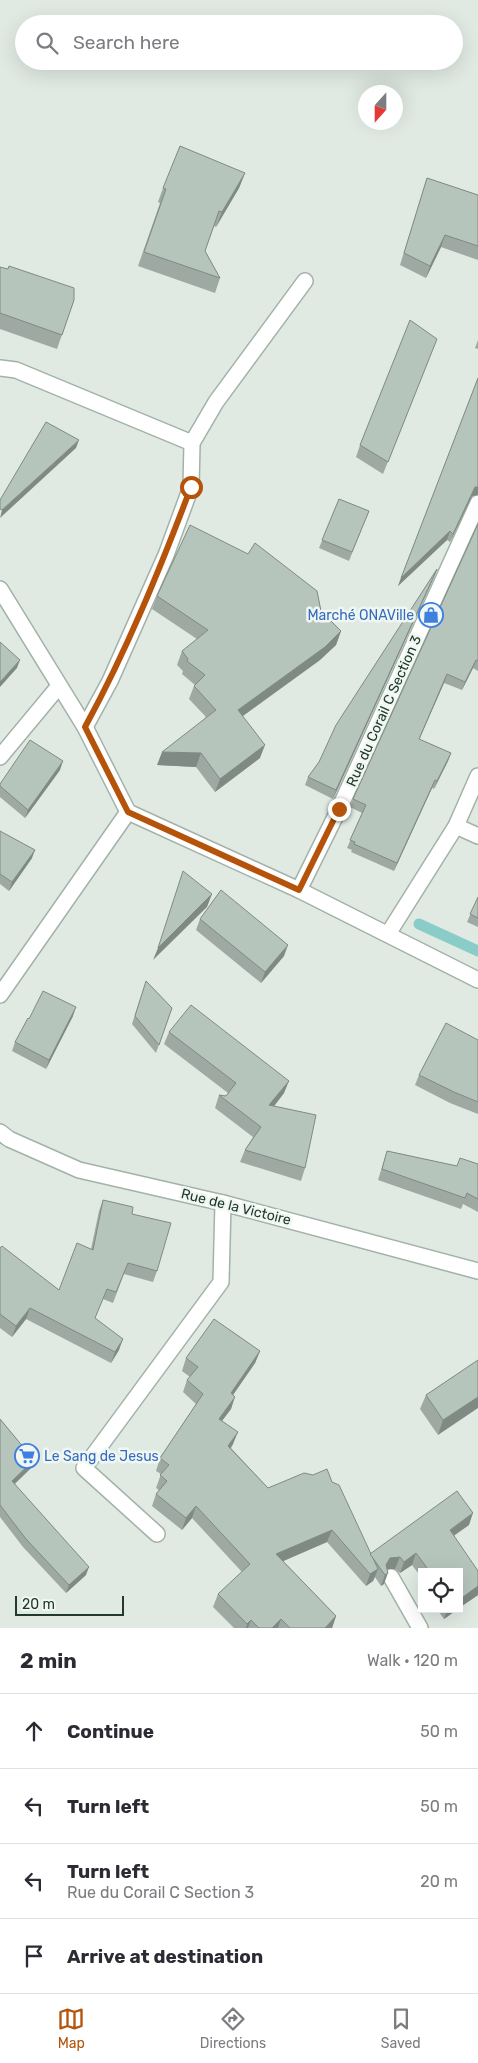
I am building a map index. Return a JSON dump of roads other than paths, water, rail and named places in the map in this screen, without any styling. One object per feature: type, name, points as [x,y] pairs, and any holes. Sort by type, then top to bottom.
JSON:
[{"type":"street","points":[[85,727],[110,681],[166,555],[191,487],[192,443],[216,402],[305,281]]},
{"type":"street","points":[[0,368],[16,370],[192,443]]},
{"type":"street","name":"Rue du Corail C Section 3","points":[[299,890],[339,809],[478,503]]},
{"type":"street","points":[[0,589],[85,727],[128,812],[299,890],[478,980]]},
{"type":"street","points":[[0,757],[59,686]]},
{"type":"street","points":[[388,934],[456,826],[478,776]]},
{"type":"street","points":[[0,994],[128,812]]},
{"type":"street","points":[[456,826],[478,836]]},
{"type":"street","name":"Rue de la Victoire","points":[[0,1132],[9,1139],[79,1170],[223,1203],[478,1271]]},
{"type":"street","points":[[157,1534],[84,1468],[222,1282],[223,1203]]},
{"type":"street","points":[[391,1577],[420,1628]]},
{"type":"waterway","points":[[419,924],[478,951]]},
{"type":"place","name":"Marché ONAVille","points":[[431,615]]},
{"type":"place","name":"Le Sang de Jesus","points":[[27,1456]]}]
